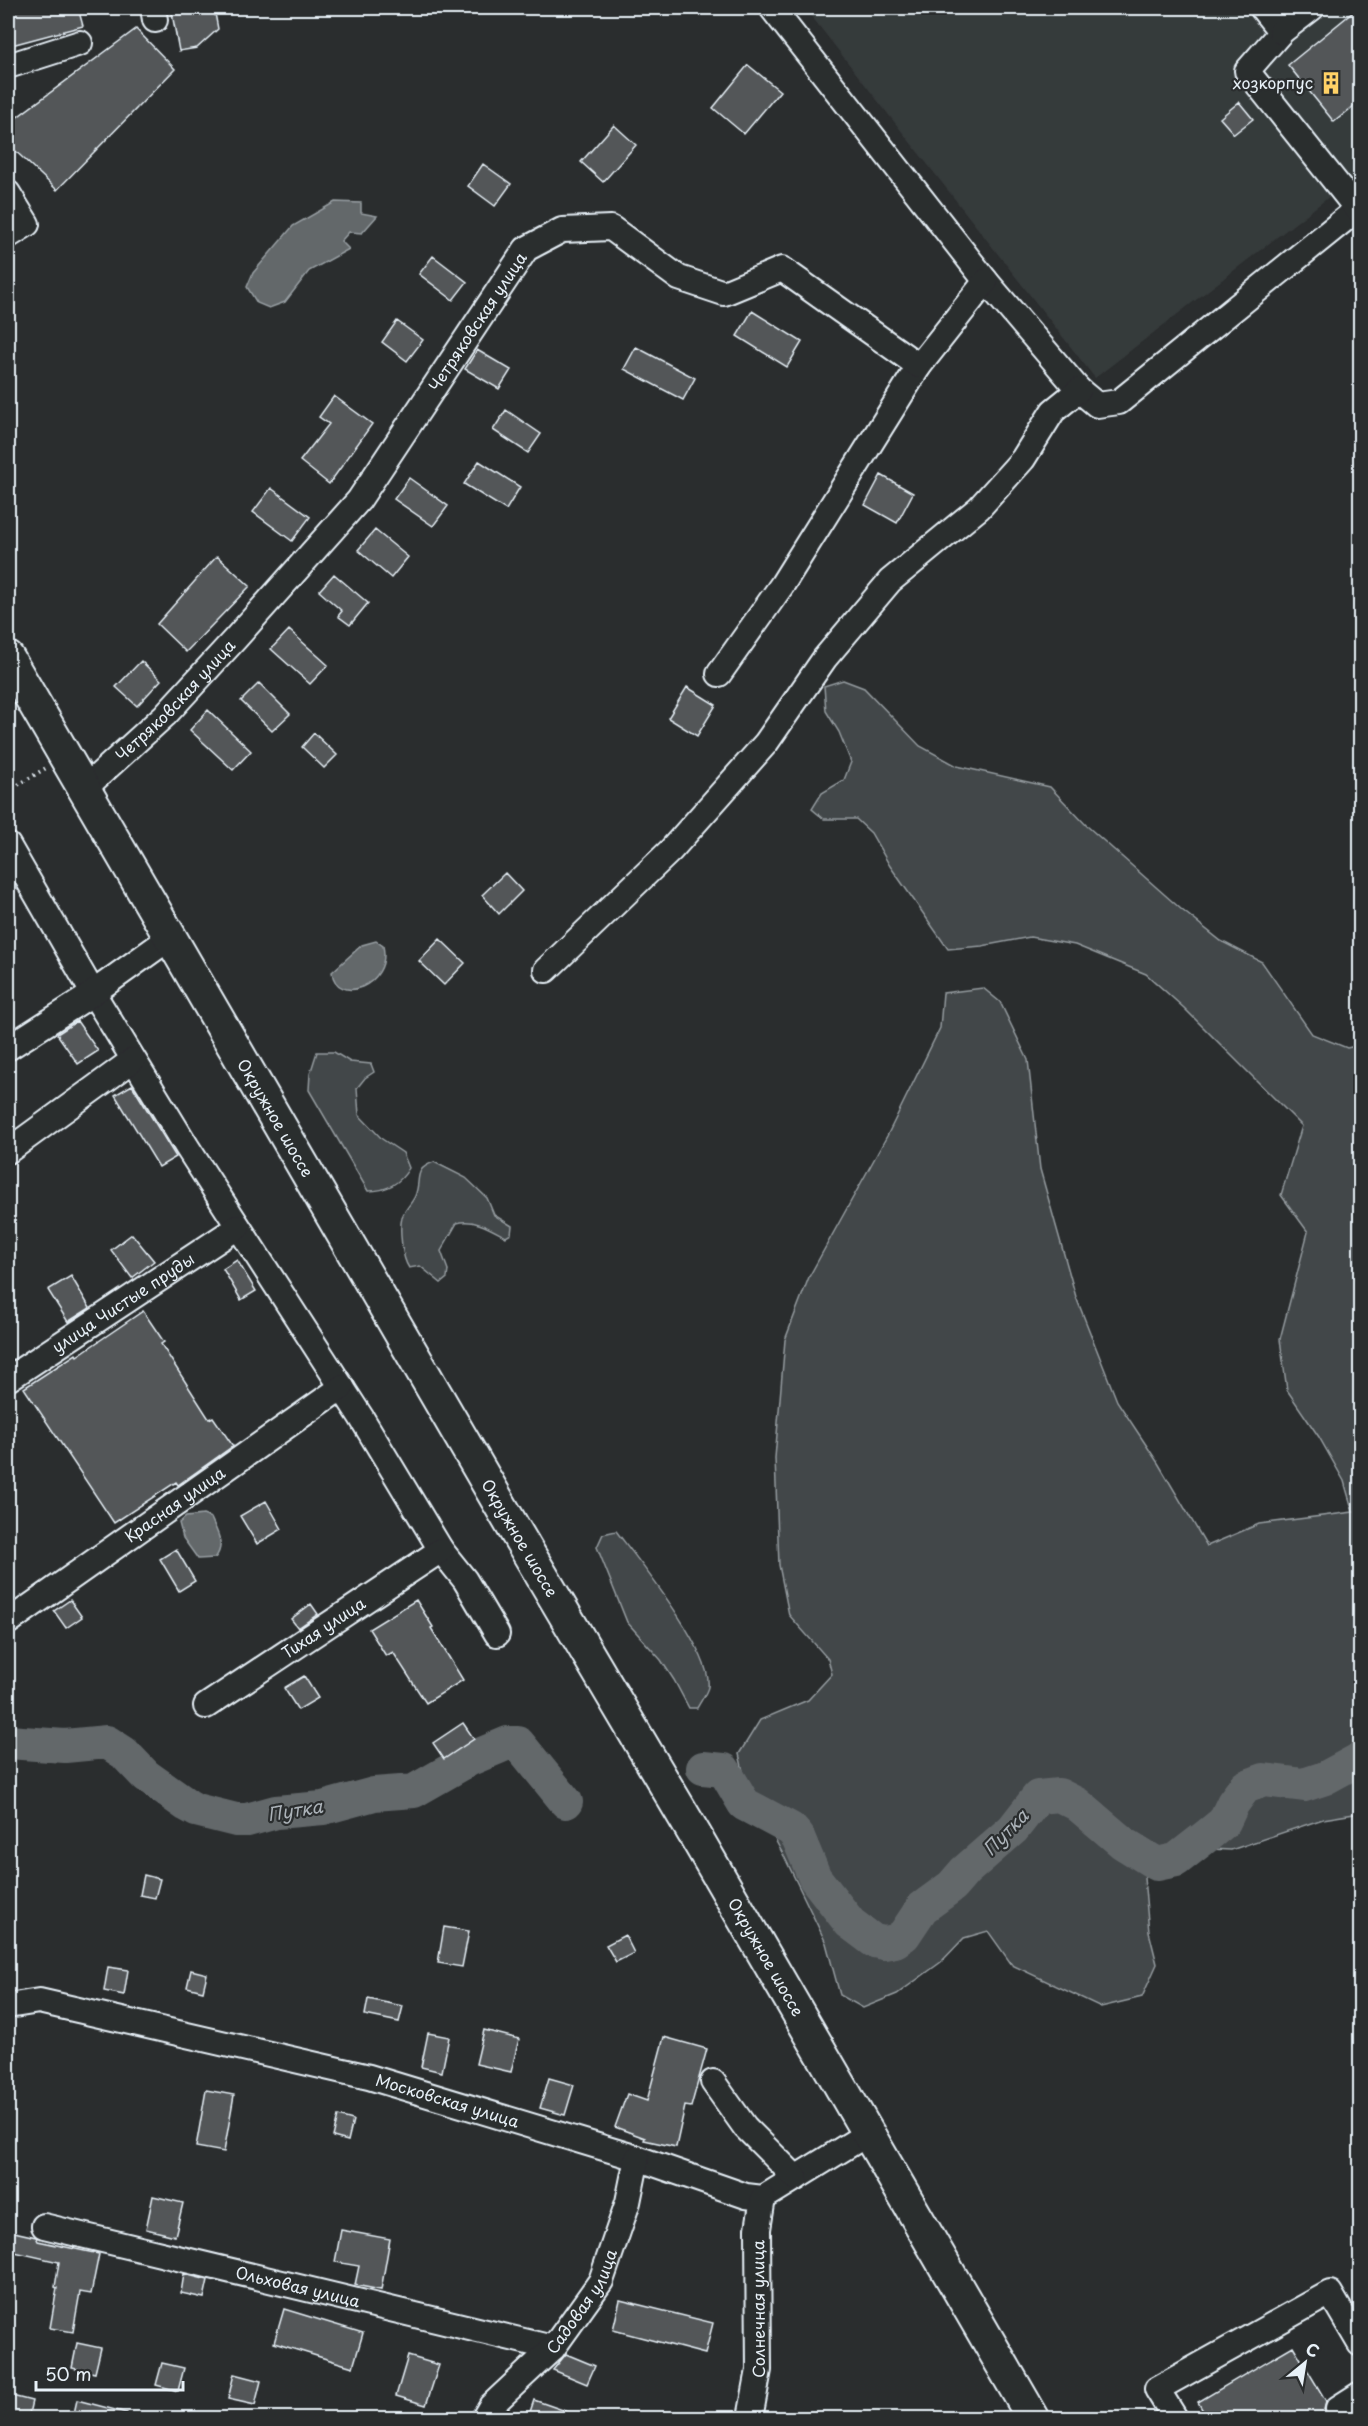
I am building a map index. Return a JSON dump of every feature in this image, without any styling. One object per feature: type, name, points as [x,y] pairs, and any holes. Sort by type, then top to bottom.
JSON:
[{"type":"main road","name":"Окружное шоссе","points":[[8,658],[1033,2418]]},
{"type":"street","points":[[772,8],[986,281],[1079,390],[1097,405],[1119,402],[1359,208],[1248,71],[1281,32],[1312,8]]},
{"type":"street","points":[[1262,8],[1281,32]]},
{"type":"street","points":[[8,66],[80,43]]},
{"type":"street","points":[[8,193],[27,224],[8,236]]},
{"type":"street","name":"Четряковская улица","points":[[85,788],[165,715],[359,500],[526,249],[562,230],[611,228],[679,278],[724,293],[782,269],[919,366]]},
{"type":"street","points":[[719,674],[782,585],[919,366],[986,281]]},
{"type":"street","points":[[546,970],[671,850],[766,743],[825,657],[890,581],[980,508],[1023,459],[1053,411],[1079,390]]},
{"type":"street","points":[[8,845],[133,1060],[342,1387],[441,1550],[465,1580],[497,1634]]},
{"type":"street","points":[[8,1048],[93,993],[171,937]]},
{"type":"street","points":[[8,1151],[133,1060]]},
{"type":"street","name":"улица Чистые пруды","points":[[8,1378],[238,1227]]},
{"type":"street","name":"Красная улица","points":[[8,1622],[342,1387]]},
{"type":"street","name":"Тихая улица","points":[[206,1706],[441,1550]]},
{"type":"street","name":"Московская улица","points":[[8,2006],[39,2001],[369,2077],[637,2158],[747,2196],[763,2198]]},
{"type":"street","points":[[713,2082],[745,2127],[796,2178]]},
{"type":"street","points":[[763,2198],[867,2134]]},
{"type":"street","name":"Садовая улица","points":[[484,2418],[491,2406],[553,2348],[601,2281],[628,2202],[637,2158]]},
{"type":"street","name":"Солнечная улица","points":[[750,2418],[759,2370],[758,2229],[763,2198]]},
{"type":"street","name":"Ольховая улица","points":[[44,2226],[553,2348]]},
{"type":"street","points":[[1175,2418],[1157,2389],[1330,2292],[1360,2344]]},
{"type":"street","points":[[1338,2408],[1360,2394]]},
{"type":"path","points":[[8,790],[51,765]]},
{"type":"shaded area","points":[[805,8],[1360,8],[1360,173],[1095,378]]},
{"type":"shaded area","points":[[335,202],[361,203],[361,213],[377,216],[362,233],[349,232],[341,241],[349,249],[309,271],[285,302],[269,308],[257,303],[247,287],[253,273],[293,226]]},
{"type":"shaded area","points":[[843,680],[864,688],[920,746],[957,766],[1050,787],[1087,826],[1182,910],[1221,941],[1262,962],[1312,1034],[1347,1048],[1360,1045],[1360,1813],[1323,1819],[1231,1850],[1166,1847],[1144,1878],[1149,1932],[1157,1964],[1142,1997],[1101,2007],[1012,1965],[988,1931],[964,1938],[941,1962],[897,1994],[863,2008],[840,1995],[826,1943],[784,1856],[747,1788],[739,1754],[760,1720],[808,1700],[832,1674],[828,1659],[789,1615],[779,1565],[775,1458],[785,1340],[809,1277],[887,1136],[940,1028],[943,993],[983,988],[1000,1002],[1028,1060],[1040,1169],[1076,1297],[1117,1401],[1158,1463],[1207,1546],[1259,1524],[1353,1512],[1344,1481],[1319,1437],[1287,1390],[1280,1339],[1308,1232],[1281,1195],[1302,1126],[1184,1008],[1146,974],[1075,945],[1030,937],[982,946],[948,949],[890,866],[871,833],[856,819],[824,819],[812,809],[822,793],[844,780],[851,762],[839,732],[826,711],[824,686]]},
{"type":"shaded area","points":[[376,941],[383,946],[384,960],[379,972],[372,981],[362,987],[343,988],[336,982],[332,972],[362,945]]},
{"type":"shaded area","points":[[317,1052],[334,1052],[350,1062],[371,1064],[374,1072],[357,1088],[359,1115],[382,1139],[403,1153],[409,1168],[392,1186],[368,1191],[309,1090],[310,1074]]},
{"type":"shaded area","points":[[434,1162],[466,1178],[487,1198],[494,1215],[512,1226],[511,1234],[506,1237],[476,1223],[457,1223],[441,1251],[448,1270],[447,1278],[441,1283],[420,1266],[409,1268],[401,1236],[402,1217],[415,1196],[420,1172]]},
{"type":"shaded area","points":[[203,1515],[211,1518],[219,1538],[220,1548],[215,1558],[198,1559],[183,1538],[179,1523],[186,1517]]},
{"type":"shaded area","points":[[616,1531],[672,1607],[699,1652],[706,1671],[708,1687],[697,1708],[689,1708],[661,1660],[627,1622],[597,1547],[603,1534]]},
{"type":"building","points":[[8,8],[78,8],[83,26],[8,46]]},
{"type":"building","points":[[171,8],[214,8],[218,29],[197,48],[179,51]]},
{"type":"building","name":"хозкорпус","points":[[1360,8],[1360,101],[1334,122],[1288,65]]},
{"type":"building","points":[[136,29],[175,69],[57,190],[8,144],[8,124]]},
{"type":"building","points":[[748,65],[780,91],[744,134],[713,108]]},
{"type":"building","points":[[1239,102],[1253,119],[1234,134],[1220,118]]},
{"type":"building","points":[[614,125],[636,145],[603,182],[581,162]]},
{"type":"building","points":[[483,164],[511,184],[495,206],[468,186]]},
{"type":"building","points":[[433,256],[467,282],[453,300],[419,274]]},
{"type":"building","points":[[752,311],[802,342],[787,367],[737,336]]},
{"type":"building","points":[[397,321],[423,340],[407,361],[382,342]]},
{"type":"building","points":[[636,347],[695,378],[683,400],[624,369]]},
{"type":"building","points":[[477,350],[511,370],[499,389],[465,369]]},
{"type":"building","points":[[334,396],[372,424],[329,484],[300,461],[329,424],[319,417]]},
{"type":"building","points":[[506,410],[541,434],[528,453],[493,430]]},
{"type":"building","points":[[479,461],[520,487],[506,510],[464,484]]},
{"type":"building","points":[[881,475],[913,493],[897,523],[865,505]]},
{"type":"building","points":[[409,478],[448,506],[433,526],[394,499]]},
{"type":"building","points":[[271,488],[310,517],[292,541],[253,512]]},
{"type":"building","points":[[375,530],[408,557],[391,578],[358,550]]},
{"type":"building","points":[[217,556],[250,586],[186,652],[157,624]]},
{"type":"building","points":[[334,574],[368,603],[350,625],[338,616],[342,611],[319,591]]},
{"type":"building","points":[[289,630],[328,665],[310,684],[271,649]]},
{"type":"building","points":[[141,661],[161,680],[137,706],[116,687]]},
{"type":"building","points":[[259,683],[290,714],[272,731],[241,701]]},
{"type":"building","points":[[687,687],[716,705],[697,736],[668,718]]},
{"type":"building","points":[[208,710],[251,751],[233,770],[190,730]]},
{"type":"building","points":[[314,733],[337,755],[324,768],[302,747]]},
{"type":"building","points":[[505,873],[522,891],[499,914],[482,895]]},
{"type":"building","points":[[440,939],[465,963],[444,985],[419,961]]},
{"type":"building","points":[[77,1021],[98,1051],[78,1064],[57,1034]]},
{"type":"building","points":[[132,1085],[176,1157],[159,1167],[115,1095]]},
{"type":"building","points":[[132,1234],[154,1261],[132,1278],[111,1250]]},
{"type":"building","points":[[237,1260],[256,1291],[241,1300],[223,1269]]},
{"type":"building","points":[[71,1276],[90,1308],[68,1322],[48,1290]]},
{"type":"building","points":[[143,1311],[164,1342],[161,1344],[209,1419],[213,1417],[233,1446],[178,1485],[176,1482],[114,1523],[24,1388],[76,1354],[77,1356]]},
{"type":"building","points":[[266,1501],[282,1529],[257,1544],[240,1516]]},
{"type":"building","points":[[176,1549],[195,1581],[179,1591],[160,1559]]},
{"type":"building","points":[[70,1600],[82,1617],[66,1628],[54,1611]]},
{"type":"building","points":[[416,1600],[463,1680],[426,1703],[393,1652],[386,1656],[369,1629]]},
{"type":"building","points":[[311,1604],[318,1614],[298,1628],[291,1619]]},
{"type":"building","points":[[304,1676],[318,1698],[298,1710],[284,1688]]},
{"type":"building","points":[[463,1723],[474,1739],[444,1759],[433,1743]]},
{"type":"building","points":[[144,1875],[160,1879],[155,1898],[140,1895]]},
{"type":"building","points":[[444,1927],[469,1931],[462,1967],[438,1963]]},
{"type":"building","points":[[625,1935],[634,1953],[616,1962],[606,1945]]},
{"type":"building","points":[[108,1967],[128,1970],[124,1995],[104,1991]]},
{"type":"building","points":[[191,1970],[207,1974],[203,1991],[187,1987]]},
{"type":"building","points":[[368,1999],[403,2006],[399,2022],[365,2015]]},
{"type":"building","points":[[484,2030],[519,2039],[511,2072],[476,2064]]},
{"type":"building","points":[[428,2033],[449,2037],[442,2072],[421,2067]]},
{"type":"building","points":[[664,2037],[707,2049],[691,2107],[685,2106],[676,2147],[644,2140],[645,2138],[615,2127],[627,2094],[647,2101]]},
{"type":"building","points":[[549,2078],[574,2085],[565,2115],[540,2108]]},
{"type":"building","points":[[206,2090],[234,2095],[224,2152],[196,2147]]},
{"type":"building","points":[[338,2116],[353,2120],[348,2141],[333,2137]]},
{"type":"building","points":[[153,2196],[183,2203],[175,2236],[146,2229]]},
{"type":"building","points":[[341,2230],[390,2239],[381,2290],[355,2285],[359,2266],[335,2262]]},
{"type":"building","points":[[14,2232],[36,2237],[38,2241],[99,2254],[91,2294],[80,2292],[73,2332],[50,2328],[59,2262],[10,2251]]},
{"type":"building","points":[[184,2274],[208,2280],[204,2298],[181,2293]]},
{"type":"building","points":[[620,2300],[713,2323],[705,2354],[613,2330]]},
{"type":"building","points":[[284,2309],[363,2333],[353,2367],[274,2343]]},
{"type":"building","points":[[77,2343],[101,2348],[95,2373],[72,2368]]},
{"type":"building","points":[[1293,2346],[1326,2401],[1324,2409],[1329,2418],[1207,2418],[1198,2402]]},
{"type":"building","points":[[566,2354],[595,2366],[587,2384],[553,2370]]},
{"type":"building","points":[[408,2356],[439,2365],[426,2405],[396,2396]]},
{"type":"building","points":[[162,2363],[184,2368],[178,2391],[156,2385]]},
{"type":"building","points":[[234,2374],[261,2381],[255,2405],[228,2399]]},
{"type":"building","points":[[8,2395],[32,2401],[28,2418],[8,2418]]},
{"type":"building","points":[[77,2400],[127,2413],[126,2418],[73,2418]]},
{"type":"building","points":[[534,2400],[580,2416],[580,2418],[528,2418]]},
{"type":"waterway","name":"Путка","points":[[8,1742],[65,1746],[107,1742],[124,1753],[146,1776],[187,1805],[196,1810],[236,1820],[247,1820],[276,1812],[323,1808],[374,1794],[414,1791],[470,1759],[508,1743],[518,1743],[566,1802]]},
{"type":"waterway","name":"Путка","points":[[703,1768],[724,1770],[744,1804],[791,1829],[798,1837],[815,1878],[850,1923],[874,1941],[884,1943],[895,1941],[904,1935],[922,1908],[952,1886],[965,1871],[1013,1829],[1038,1797],[1059,1795],[1077,1804],[1123,1843],[1157,1864],[1176,1860],[1224,1822],[1233,1803],[1245,1787],[1264,1780],[1304,1785],[1325,1778],[1360,1759]]},
{"type":"place","name":"хозкорпус","points":[[1331,83]]}]
